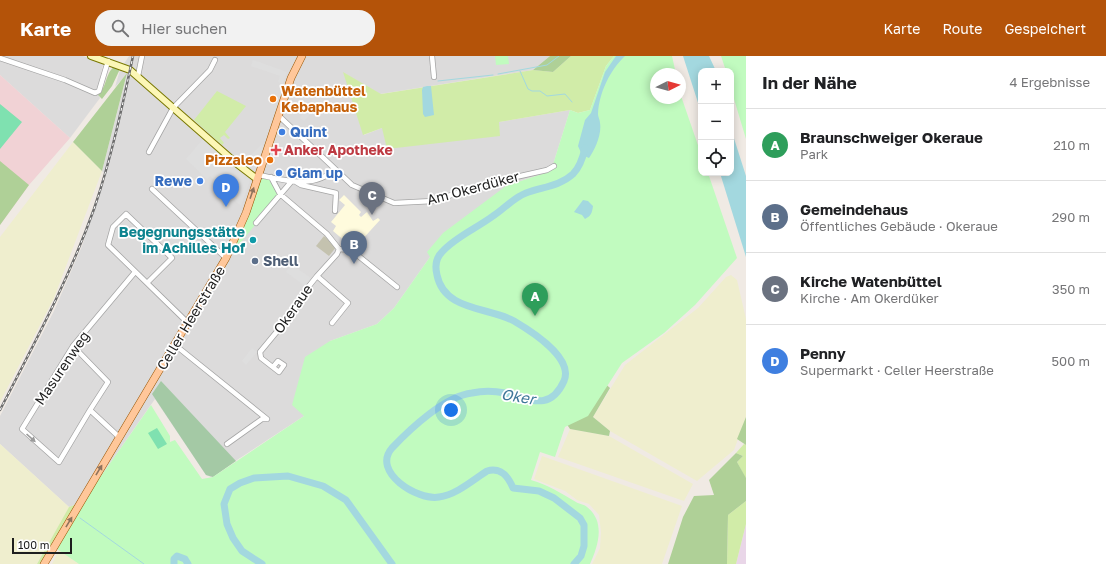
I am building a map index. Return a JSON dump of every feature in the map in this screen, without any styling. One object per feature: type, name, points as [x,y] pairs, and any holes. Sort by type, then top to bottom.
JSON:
[{"type":"main road","points":[[91,56],[127,68],[138,76],[238,165],[258,177]]},
{"type":"main road","name":"Celler Heerstraße","points":[[44,564],[226,258],[243,220],[291,78],[302,56]]},
{"type":"street","points":[[138,76],[142,56]]},
{"type":"street","points":[[432,56],[434,77]]},
{"type":"street","points":[[0,58],[95,93],[99,91],[108,61]]},
{"type":"street","points":[[149,152],[173,108],[210,70],[215,60]]},
{"type":"street","name":"Am Okerdüker","points":[[279,116],[352,185],[387,201],[400,203],[433,201],[485,184],[547,170],[554,166]]},
{"type":"street","points":[[256,223],[292,182],[319,180],[335,169]]},
{"type":"street","points":[[258,177],[271,177],[336,193],[335,211]]},
{"type":"street","points":[[271,177],[280,194],[327,234],[339,249],[351,250],[397,287]]},
{"type":"street","points":[[152,189],[226,258]]},
{"type":"street","points":[[147,283],[172,258],[126,214],[113,227],[108,245],[135,272],[188,322]]},
{"type":"street","name":"Okeraue","points":[[273,368],[261,358],[260,352],[294,312],[304,291],[337,254],[339,249]]},
{"type":"street","name":"Masurenweg","points":[[90,410],[59,462],[22,429],[73,346],[135,272]]},
{"type":"street","points":[[317,276],[348,303],[332,323]]},
{"type":"street","points":[[175,345],[267,419],[262,419],[227,444]]},
{"type":"street","points":[[73,346],[108,382],[90,410],[120,437]]},
{"type":"shaded area","points":[[0,56],[83,56],[101,62],[103,65],[97,92],[100,98],[70,138],[0,75]]},
{"type":"shaded area","points":[[129,56],[550,56],[533,70],[380,94],[344,73],[364,135],[382,128],[499,136],[499,122],[570,110],[551,171],[506,186],[430,257],[394,308],[377,324],[330,341],[304,416],[211,477],[206,475],[155,399],[80,506],[77,504],[69,507],[0,444],[0,416],[54,311],[82,246],[106,176],[102,171],[127,74],[115,87],[120,70]]},
{"type":"shaded area","points":[[253,60],[287,72],[283,84],[278,82],[280,76],[251,66]]},
{"type":"shaded area","points":[[0,75],[70,138],[29,185],[0,225]]},
{"type":"shaded area","points":[[316,95],[323,101],[304,121],[300,118]]},
{"type":"shaded area","points":[[203,139],[250,180],[241,206],[210,176],[207,179],[186,159]]},
{"type":"shaded area","points":[[262,144],[263,148],[257,162],[247,165],[251,161],[248,158]]},
{"type":"shaded area","points":[[344,195],[361,212],[359,215],[361,217],[367,212],[373,221],[378,218],[380,220],[360,242],[357,239],[352,247],[333,231],[336,226],[331,222],[345,205],[339,200]]},
{"type":"shaded area","points":[[324,236],[337,246],[329,256],[316,246]]},
{"type":"shaded area","points":[[291,264],[311,278],[305,286],[286,272]]},
{"type":"shaded area","points":[[252,348],[257,352],[246,365],[242,361]]},
{"type":"shaded area","points":[[746,524],[746,564],[736,564]]},
{"type":"green space","points":[[495,56],[508,56],[509,64],[496,65]]},
{"type":"green space","points":[[550,56],[571,56],[553,72],[533,70]]},
{"type":"green space","points":[[571,56],[614,56],[606,66],[590,110],[578,113],[570,110],[499,122],[500,136],[387,149],[382,128],[363,135],[343,72],[381,94],[533,70],[553,72]]},
{"type":"green space","points":[[614,56],[672,56],[675,68],[650,68],[650,104],[684,104],[698,145],[698,176],[709,176],[737,258],[695,305],[664,333],[622,363],[588,416],[565,427],[555,457],[540,452],[531,480],[560,492],[577,503],[586,506],[597,520],[599,534],[598,542],[590,564],[79,564],[57,549],[80,506],[151,405],[170,436],[170,442],[175,440],[202,479],[213,477],[304,416],[292,405],[305,357],[330,341],[377,324],[394,308],[430,257],[427,252],[443,233],[506,186],[551,171],[570,110],[578,113],[590,110],[606,66]]},
{"type":"green space","points":[[721,56],[746,56],[746,139],[734,99],[734,68],[725,68]]},
{"type":"green space","points":[[115,66],[120,69],[112,86],[102,99],[98,95],[103,88],[109,72]]},
{"type":"green space","points":[[127,73],[102,171],[73,142]]},
{"type":"green space","points":[[217,91],[246,106],[225,132],[230,138],[228,139],[224,135],[220,138],[224,143],[222,145],[194,120]]},
{"type":"green space","points":[[0,104],[22,122],[0,149]]},
{"type":"green space","points":[[73,142],[102,171],[54,298],[0,402],[0,237]]},
{"type":"green space","points":[[0,161],[29,185],[0,225]]},
{"type":"green space","points":[[259,175],[271,177],[280,194],[242,241],[230,250]]},
{"type":"green space","points":[[731,275],[737,280],[746,319],[746,417],[734,450],[697,481],[610,431],[593,417],[625,365],[698,308],[726,277]]},
{"type":"green space","points":[[601,380],[610,388],[593,417],[610,431],[609,436],[570,429],[564,420]]},
{"type":"green space","points":[[161,381],[236,461],[213,477],[206,475],[152,394]]},
{"type":"green space","points":[[746,417],[746,445],[737,439]]},
{"type":"green space","points":[[157,428],[167,444],[158,449],[148,433]]},
{"type":"green space","points":[[570,429],[609,436],[693,484],[684,501],[558,457]]},
{"type":"green space","points":[[0,444],[69,507],[37,564],[0,564]]},
{"type":"green space","points":[[744,444],[746,445],[746,479],[737,462],[743,456],[736,453]]},
{"type":"green space","points":[[736,453],[743,456],[737,462],[746,478],[746,501],[728,515],[727,564],[668,564],[683,517],[694,496],[714,495],[709,480]]},
{"type":"green space","points":[[542,456],[682,506],[662,564],[592,564],[600,548],[601,532],[599,515],[589,504],[577,500],[565,491],[534,479]]},
{"type":"green space","points":[[746,501],[746,524],[736,564],[727,564],[728,515]]},
{"type":"green space","points":[[77,504],[41,564],[37,564],[69,507]]},
{"type":"green space","points":[[59,550],[79,564],[52,564]]},
{"type":"water","points":[[616,56],[625,56],[610,75],[603,90],[598,114],[600,122],[599,137],[594,151],[589,158],[582,155],[578,146],[585,120],[591,113],[605,72]]},
{"type":"water","points":[[683,56],[709,56],[715,68],[698,68],[698,103]]},
{"type":"water","points":[[431,86],[434,115],[425,117],[423,114],[422,90],[423,87]]},
{"type":"water","points":[[734,138],[746,176],[746,257],[721,176],[734,176]]},
{"type":"water","points":[[583,200],[588,201],[593,206],[591,214],[585,219],[582,215],[574,212]]},
{"type":"waterway","points":[[498,74],[547,65],[559,56]]},
{"type":"waterway","points":[[520,71],[528,89],[532,91],[540,91],[547,96],[565,94],[572,102]]},
{"type":"waterway","points":[[438,81],[493,75]]},
{"type":"waterway","name":"Oker","points":[[574,564],[581,556],[584,546],[584,525],[580,518],[554,498],[539,491],[513,488],[506,476],[500,471],[496,470],[487,471],[464,487],[445,496],[430,497],[409,490],[400,483],[392,475],[388,466],[387,457],[392,448],[418,423],[429,414],[462,395],[480,392],[497,392],[539,401],[552,397],[558,391],[564,381],[565,372],[563,363],[549,346],[540,338],[514,321],[504,316],[458,302],[448,295],[441,287],[436,266],[438,257],[447,247],[517,198],[526,193],[557,184],[568,178],[573,174],[579,165],[585,148]]},
{"type":"waterway","name":"Oker","points":[[262,564],[242,551],[233,538],[227,524],[224,504],[230,489],[240,483],[254,478],[288,476],[323,486],[346,500],[392,564]]},
{"type":"waterway","points":[[80,518],[144,564]]},
{"type":"waterway","name":"Oker","points":[[174,564],[174,559],[177,556],[185,559],[188,564]]},
{"type":"railway","points":[[0,410],[74,261],[94,209],[111,152],[133,56]]},
{"type":"place","name":"Watenbüttel Kebaphaus","points":[[273,99]]},
{"type":"place","name":"Quint","points":[[282,132]]},
{"type":"place","name":"Anker Apotheke","points":[[276,150]]},
{"type":"place","name":"Pizzaleo","points":[[270,160]]},
{"type":"place","name":"Glam up","points":[[279,173]]},
{"type":"place","name":"Rewe","points":[[200,181]]},
{"type":"place","name":"Penny","points":[[226,207]]},
{"type":"place","name":"Kirche Watenbüttel","points":[[372,215]]},
{"type":"place","name":"Begegnungsstätte im Achilles Hof","points":[[253,240]]},
{"type":"place","name":"Shell","points":[[255,261]]},
{"type":"place","name":"Gemeindehaus","points":[[354,264]]},
{"type":"place","name":"Braunschweiger Okeraue","points":[[535,316]]}]
